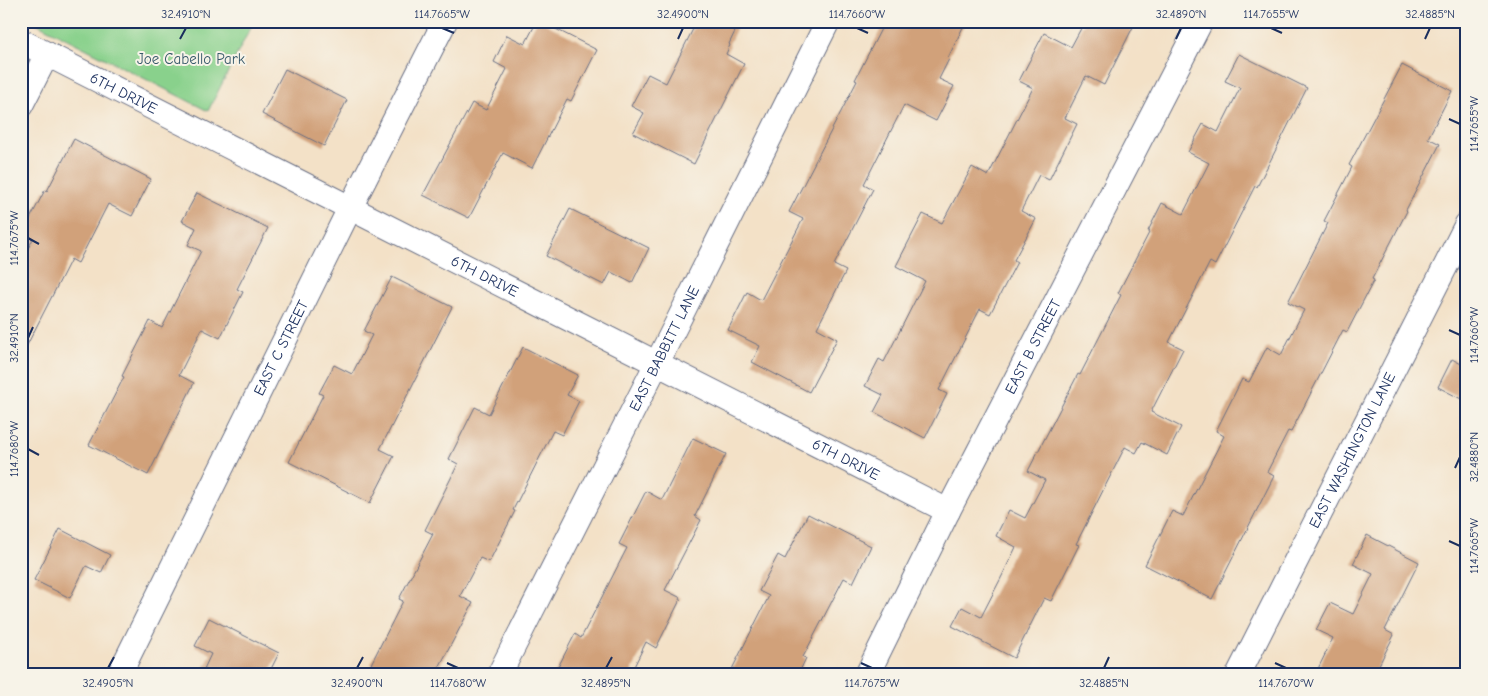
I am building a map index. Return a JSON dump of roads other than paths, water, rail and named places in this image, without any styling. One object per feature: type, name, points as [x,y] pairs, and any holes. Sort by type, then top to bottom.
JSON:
[{"type":"street","name":"EAST C STREET","points":[[119,675],[350,208],[445,21]]},
{"type":"street","name":"EAST BABBITT LANE","points":[[499,675],[828,21]]},
{"type":"street","name":"EAST B STREET","points":[[867,675],[948,511],[1201,21]]},
{"type":"street","name":"6TH DRIVE","points":[[21,41],[948,511]]},
{"type":"street","points":[[21,105],[47,54]]},
{"type":"street","name":"EAST WASHINGTON LANE","points":[[1238,675],[1467,224]]},
{"type":"park label","name":"Joe Cabello Park","points":[[191,59]]}]
